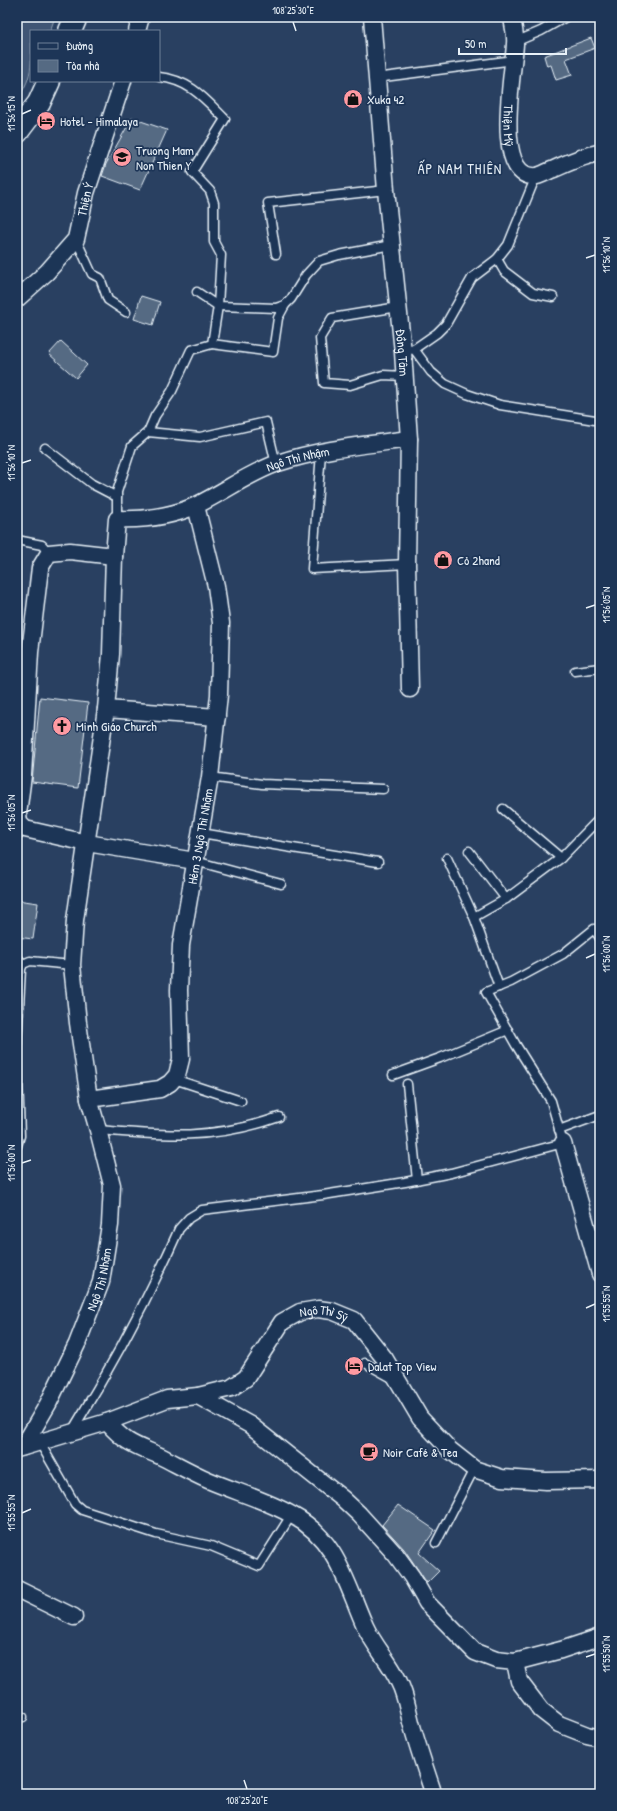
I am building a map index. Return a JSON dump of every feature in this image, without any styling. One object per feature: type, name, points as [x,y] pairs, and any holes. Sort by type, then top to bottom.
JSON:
[{"type":"street","points":[[70,30],[76,17]]},
{"type":"street","points":[[137,30],[141,17]]},
{"type":"street","name":"Đồng Tâm","points":[[372,17],[391,246],[398,307],[409,351],[405,376],[409,439],[407,564],[410,689]]},
{"type":"street","name":"Thiện Mỹ","points":[[512,17],[515,42],[508,135],[512,159],[517,168],[524,174],[536,176]]},
{"type":"street","points":[[17,132],[39,103],[49,82]]},
{"type":"street","name":"Thiện Ý","points":[[17,299],[47,272],[76,239],[86,193],[123,82]]},
{"type":"street","points":[[536,176],[572,161],[600,153]]},
{"type":"street","name":"Ngô Thì Nhậm","points":[[20,1448],[48,1404],[78,1344],[101,1282],[110,1224],[112,1185],[89,1100],[78,1023],[72,965],[76,920],[106,709],[111,654],[114,556],[117,519],[139,520],[161,517],[196,506],[252,475],[276,464],[321,452],[409,439]]},
{"type":"street","name":"Hẻm 3 Ngô Thì Nhậm","points":[[174,1079],[177,1075],[181,1059],[179,990],[181,945],[210,777],[219,695],[221,623],[216,586],[196,506]]},
{"type":"street","points":[[114,556],[70,551],[49,553],[40,568],[24,651],[18,814],[19,823],[25,829],[87,843],[195,861]]},
{"type":"street","points":[[106,709],[217,717]]},
{"type":"street","points":[[89,1100],[160,1089],[174,1079]]},
{"type":"street","points":[[561,1136],[600,1274]]},
{"type":"street","name":"Ngô Thì Sỹ","points":[[20,1448],[107,1422],[167,1399],[198,1396],[231,1388],[246,1378],[282,1322],[300,1312],[318,1309],[332,1311],[354,1320],[385,1359],[424,1424],[450,1450],[474,1469],[502,1478],[546,1481],[600,1480]]},
{"type":"street","points":[[198,1396],[250,1425],[343,1499],[359,1514],[396,1555],[412,1577],[427,1602],[475,1652],[496,1660],[515,1662],[561,1650],[600,1637]]},
{"type":"street","points":[[107,1422],[119,1436],[135,1446],[159,1456],[207,1480],[292,1514],[310,1526],[324,1540],[333,1553],[366,1627],[400,1684],[433,1792]]},
{"type":"street","points":[[17,1589],[74,1617]]},
{"type":"street","points":[[515,1662],[519,1681],[540,1710],[559,1724],[587,1735],[600,1738]]},
{"type":"lane","points":[[515,42],[541,32],[566,17]]},
{"type":"lane","points":[[376,78],[514,60]]},
{"type":"lane","points":[[160,77],[184,83],[200,94],[225,119],[192,172],[210,191],[214,203],[214,242],[221,256],[218,306],[212,344]]},
{"type":"lane","points":[[536,176],[508,245],[497,259],[472,278],[446,324],[437,333],[409,351],[445,384],[467,394],[500,405],[595,420]]},
{"type":"lane","points":[[276,254],[268,203],[386,190]]},
{"type":"lane","points":[[76,239],[92,274],[100,278],[108,300],[126,312]]},
{"type":"lane","points":[[117,519],[117,492],[132,446],[148,432],[155,416],[172,391],[191,350],[212,344],[273,352],[278,318],[285,305],[291,299],[306,275],[319,261],[339,255],[391,246]]},
{"type":"lane","points":[[497,259],[504,271],[533,293],[553,297]]},
{"type":"lane","points":[[197,292],[218,306],[276,308],[285,305]]},
{"type":"lane","points":[[398,307],[332,318],[320,338],[320,345],[324,384],[350,385],[383,375],[405,376]]},
{"type":"lane","points":[[148,432],[200,437],[266,422],[276,464]]},
{"type":"lane","points":[[45,448],[92,484],[117,496]]},
{"type":"lane","points":[[321,452],[312,569],[407,564]]},
{"type":"lane","points":[[17,540],[42,546],[49,553]]},
{"type":"lane","points":[[575,671],[600,668]]},
{"type":"lane","points":[[210,777],[262,784],[383,789]]},
{"type":"lane","points":[[503,809],[561,858]]},
{"type":"lane","points":[[474,917],[506,899],[561,858],[600,818]]},
{"type":"lane","points":[[201,833],[378,862]]},
{"type":"lane","points":[[469,852],[506,899]]},
{"type":"lane","points":[[447,858],[474,917],[499,987]]},
{"type":"lane","points":[[195,861],[281,884]]},
{"type":"lane","points":[[561,1136],[551,1100],[486,992],[499,987],[563,954],[594,929],[600,938]]},
{"type":"lane","points":[[17,957],[23,964]]},
{"type":"lane","points":[[17,1146],[20,1136],[17,1045],[21,970],[23,964],[30,961],[72,965]]},
{"type":"lane","points":[[393,1075],[440,1058],[508,1030]]},
{"type":"lane","points":[[174,1079],[241,1101]]},
{"type":"lane","points":[[407,1084],[417,1180]]},
{"type":"lane","points":[[70,1434],[97,1392],[132,1328],[179,1229],[189,1218],[202,1210],[323,1195],[451,1173],[561,1136],[600,1115]]},
{"type":"lane","points":[[98,1130],[189,1136],[252,1127],[279,1118]]},
{"type":"lane","points":[[365,1363],[398,1382]]},
{"type":"lane","points":[[40,1443],[75,1504],[82,1510],[156,1534],[211,1546],[259,1566],[292,1514]]},
{"type":"lane","points":[[436,1543],[474,1469]]},
{"type":"shaded area","points":[[17,17],[55,17],[50,30],[30,30],[30,70],[27,82],[17,99]]},
{"type":"building","points":[[591,38],[595,48],[566,59],[572,75],[556,80],[551,65],[547,66],[544,56]]},
{"type":"building","points":[[132,118],[167,130],[140,190],[102,176],[106,164]]},
{"type":"building","points":[[141,296],[160,302],[153,325],[134,319]]},
{"type":"building","points":[[61,341],[87,365],[76,378],[49,354]]},
{"type":"building","points":[[40,697],[88,703],[78,788],[32,782]]},
{"type":"building","points":[[17,900],[38,903],[33,939],[17,937]]},
{"type":"building","points":[[398,1505],[435,1530],[419,1553],[439,1571],[427,1583],[404,1549],[382,1525]]},
{"type":"place","name":"Xuka 42","points":[[353,99]]},
{"type":"place","name":"Hotel - Himalaya","points":[[46,121]]},
{"type":"place","name":"Truong Mam Non Thien Y","points":[[122,157]]},
{"type":"place","name":"Cỏ 2hand","points":[[443,560]]},
{"type":"place","name":"Minh Giáo Church","points":[[62,726]]},
{"type":"place","name":"Dalat Top View","points":[[354,1366]]},
{"type":"place","name":"Noir Café & Tea","points":[[369,1452]]},
{"type":"district","name":"ẤP NAM THIÊN","points":[[460,169]]}]
